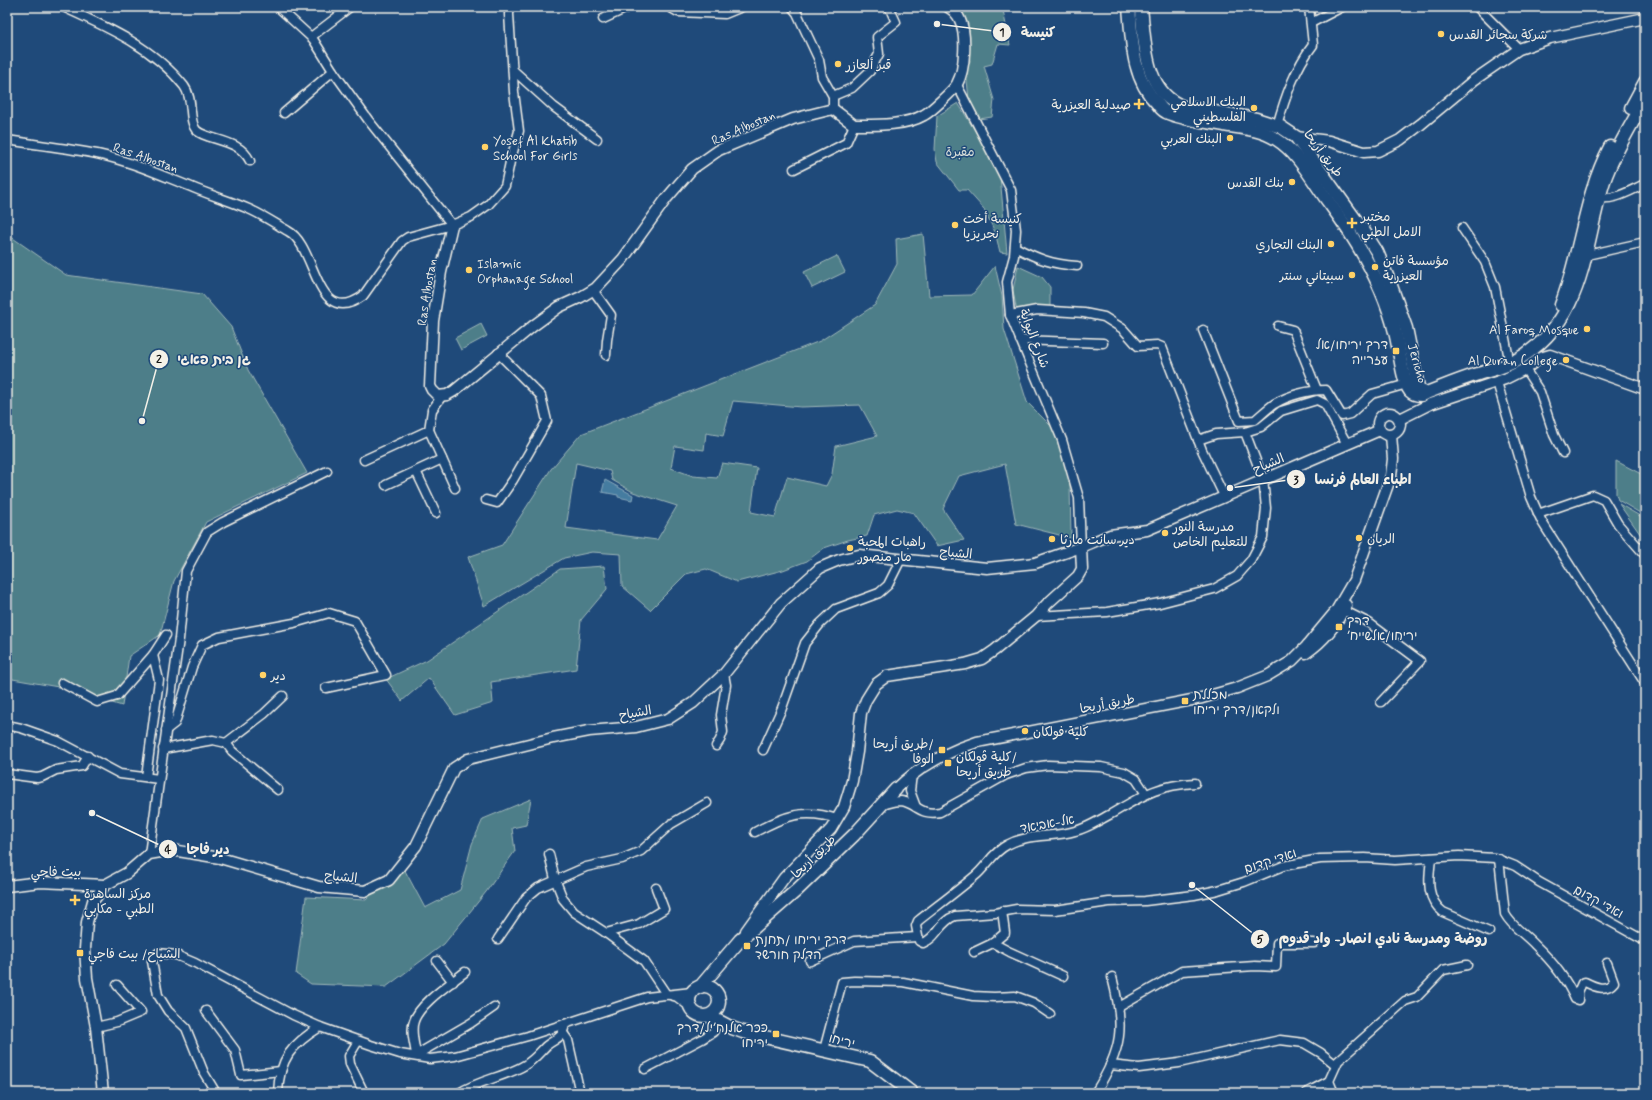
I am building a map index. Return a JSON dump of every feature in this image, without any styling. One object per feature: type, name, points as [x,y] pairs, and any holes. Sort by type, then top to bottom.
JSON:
[{"type":"main road","name":"طريق أريحا","points":[[1130,7],[1137,66],[1141,82],[1151,98],[1164,111],[1182,118],[1256,130],[1282,143],[1292,151],[1357,243],[1401,330]]},
{"type":"main road","name":"طريق أريحا","points":[[1141,7],[1148,63],[1156,84],[1165,96],[1175,104],[1184,107],[1256,119],[1277,126],[1296,137],[1309,154],[1377,252],[1390,283],[1401,330],[1418,387],[1421,391],[1426,393]]},
{"type":"main road","points":[[1596,197],[1600,167],[1645,82]]},
{"type":"main road","points":[[1549,334],[1596,197],[1613,160],[1645,100]]},
{"type":"main road","points":[[1300,162],[1309,154]]},
{"type":"main road","name":"Jericho","points":[[1401,330],[1407,384],[1411,392],[1416,394],[1426,393],[1461,379],[1510,364],[1531,350],[1549,334],[1559,322],[1581,277],[1587,254],[1596,197]]},
{"type":"main road","name":"طريق أريحا","points":[[740,940],[803,885],[854,835],[896,789]]},
{"type":"main road","name":"יריחו","points":[[696,989],[740,940]]},
{"type":"main road","name":"יריחו","points":[[721,960],[717,969],[716,979],[719,998],[726,1015],[734,1022],[756,1035]]},
{"type":"main road","points":[[710,987],[719,998],[714,1018],[700,1016],[690,1007],[690,997],[696,989],[710,987]]},
{"type":"main road","name":"יריחו","points":[[714,1018],[732,1028],[756,1035],[870,1061],[912,1093]]},
{"type":"street","points":[[63,7],[109,28],[148,51],[184,87],[190,99],[193,124],[196,130],[202,134],[240,148],[250,161]]},
{"type":"street","points":[[278,7],[311,37],[368,121],[452,225],[471,217],[488,205],[505,186],[519,131],[514,92],[509,14],[510,7]]},
{"type":"street","points":[[311,37],[350,7]]},
{"type":"street","points":[[603,19],[628,7]]},
{"type":"street","points":[[669,7],[678,12],[725,14],[742,7]]},
{"type":"street","points":[[792,7],[797,13],[819,60],[822,77],[834,96],[834,109],[854,126],[901,122],[923,116],[939,104],[957,84],[963,64],[964,31],[960,20],[948,7]]},
{"type":"street","points":[[834,96],[852,88],[870,71],[880,54],[877,37],[896,22],[889,7]]},
{"type":"street","points":[[1277,126],[1287,94],[1307,52],[1313,45],[1309,7]]},
{"type":"street","points":[[1311,23],[1342,7]]},
{"type":"street","points":[[1477,7],[1519,49]]},
{"type":"street","points":[[1296,137],[1329,141],[1364,152],[1378,151],[1400,140],[1474,80],[1519,49],[1550,38],[1645,18]]},
{"type":"street","points":[[513,70],[554,107],[597,139]]},
{"type":"street","points":[[284,113],[333,71]]},
{"type":"street","name":"شارع البوابة","points":[[957,84],[1011,190],[1016,230],[1015,247],[1007,282],[1010,315],[1062,440],[1079,498],[1080,547]]},
{"type":"street","name":"Ras Albostan","points":[[7,140],[97,154],[136,165],[250,210],[294,234],[308,256],[324,295],[335,303],[344,305],[354,302],[363,296],[402,241],[408,237],[452,225],[441,272],[433,321],[430,386],[438,396],[442,396],[454,391],[498,353],[559,307],[592,290],[623,259],[666,199],[692,169],[719,150],[793,119],[834,109]]},
{"type":"street","points":[[794,168],[846,143],[854,126]]},
{"type":"street","points":[[1596,197],[1613,198],[1645,184]]},
{"type":"street","points":[[1462,228],[1485,262],[1495,287],[1510,364]]},
{"type":"street","points":[[1587,254],[1645,242]]},
{"type":"street","points":[[1015,247],[1036,258],[1058,264],[1077,266]]},
{"type":"street","points":[[592,290],[611,316],[606,356]]},
{"type":"street","points":[[1010,315],[1037,310],[1084,313],[1104,317],[1123,328],[1138,346],[1157,345],[1162,347],[1198,440],[1224,496]]},
{"type":"street","points":[[1278,326],[1293,330],[1317,390]]},
{"type":"street","points":[[1203,330],[1239,421],[1256,420],[1274,404],[1292,396],[1317,390],[1326,390],[1342,416],[1350,414],[1372,394],[1407,384]]},
{"type":"street","points":[[1020,340],[1104,343]]},
{"type":"street","points":[[486,500],[497,503],[513,480],[547,421],[541,396],[498,353]]},
{"type":"street","points":[[1400,419],[1430,404],[1497,382],[1525,369],[1540,358],[1550,354],[1645,389]]},
{"type":"street","points":[[1525,369],[1540,392],[1554,434],[1563,453]]},
{"type":"street","points":[[1497,382],[1531,497],[1538,514],[1645,683]]},
{"type":"street","points":[[442,396],[432,410],[429,430],[455,488]]},
{"type":"street","points":[[1198,440],[1216,434],[1245,432],[1261,427],[1281,411],[1317,400],[1325,404],[1347,444]]},
{"type":"street","points":[[1386,413],[1395,414],[1400,419],[1399,429],[1392,435],[1385,434],[1380,430],[1379,420],[1386,413]]},
{"type":"street","points":[[364,460],[429,430]]},
{"type":"street","name":"الشياح","points":[[150,854],[172,850],[193,853],[220,858],[319,887],[365,891],[389,880],[416,846],[454,768],[468,759],[553,738],[589,731],[636,727],[668,719],[694,703],[724,674],[781,603],[820,568],[839,560],[859,555],[987,568],[1035,563],[1110,535],[1147,530],[1380,430]]},
{"type":"street","points":[[1036,616],[1107,612],[1160,603],[1214,589],[1237,576],[1251,560],[1263,536],[1266,508],[1263,479],[1245,432]]},
{"type":"street","name":"طريق أريحا","points":[[896,789],[912,774],[943,754],[977,742],[1202,698],[1244,685],[1266,676],[1292,661],[1306,647],[1336,611],[1354,580],[1391,476],[1393,459],[1392,435]]},
{"type":"street","points":[[386,485],[442,459]]},
{"type":"street","points":[[103,1093],[96,1027],[87,978],[85,949],[87,922],[93,901],[105,885],[127,874],[150,854],[179,639],[186,571],[207,532],[223,522],[327,471]]},
{"type":"street","points":[[416,471],[436,512]]},
{"type":"street","points":[[1538,514],[1593,495],[1604,500],[1618,524],[1645,555]]},
{"type":"street","points":[[740,940],[784,878],[831,829],[844,807],[852,781],[861,713],[866,700],[876,684],[887,676],[951,667],[982,659],[1036,616],[1078,576],[1082,569],[1080,547]]},
{"type":"street","points":[[762,750],[782,708],[805,643],[820,624],[836,609],[879,593],[888,585],[901,559]]},
{"type":"street","points":[[1292,661],[1303,656],[1320,643],[1332,630],[1343,610],[1354,580]]},
{"type":"street","points":[[1343,610],[1369,623],[1420,661],[1381,702]]},
{"type":"street","points":[[166,730],[175,723],[192,667],[202,645],[219,637],[294,623],[329,613],[355,622],[386,675],[326,688]]},
{"type":"street","points":[[62,683],[97,702],[117,696],[153,655],[166,635]]},
{"type":"street","points":[[146,778],[159,680],[153,655]]},
{"type":"street","points":[[716,746],[720,740],[722,732],[722,715],[726,685],[724,674]]},
{"type":"street","points":[[164,749],[213,740],[226,742],[264,714],[283,696]]},
{"type":"street","points":[[7,725],[21,728],[58,741],[120,774],[160,779]]},
{"type":"street","points":[[226,742],[232,751],[278,790]]},
{"type":"street","points":[[7,774],[33,778],[42,777],[56,770],[82,766],[88,756]]},
{"type":"street","points":[[881,805],[899,801],[922,812],[931,814],[940,812],[1006,775],[1026,768],[1048,765],[1101,767],[1124,772],[1136,779],[1146,794]]},
{"type":"street","points":[[912,774],[910,790],[916,808]]},
{"type":"street","name":"אל-אביאד","points":[[918,939],[916,926],[918,921],[976,875],[997,851],[1009,844],[1028,838],[1074,832],[1146,794],[1172,784],[1195,783]]},
{"type":"street","points":[[498,939],[526,898],[538,888],[555,879],[586,867],[622,858],[641,851],[671,824],[707,803]]},
{"type":"street","points":[[755,832],[772,823],[793,815],[823,815],[837,819]]},
{"type":"street","points":[[549,854],[555,879],[563,899],[574,912],[644,961],[666,994],[677,996],[690,1007]]},
{"type":"street","name":"ואדי קדום","points":[[918,939],[923,943],[928,941],[949,918],[1017,909],[1055,910],[1109,902],[1145,901],[1194,895],[1218,890],[1244,882],[1283,866],[1320,859],[1365,858],[1395,860],[1459,856],[1499,859],[1515,866],[1539,882],[1645,941]]},
{"type":"street","points":[[1431,858],[1429,890],[1436,907],[1443,912],[1489,932]]},
{"type":"street","points":[[1499,859],[1505,914],[1509,920],[1536,945],[1566,979],[1575,999],[1578,1000],[1578,992],[1582,983],[1585,982],[1593,987],[1606,988],[1614,982],[1607,963]]},
{"type":"street","name":"بيت فاجي","points":[[7,885],[40,882],[105,885]]},
{"type":"street","points":[[606,933],[640,924],[664,909],[656,888]]},
{"type":"street","points":[[974,952],[994,943],[1005,933],[1002,911]]},
{"type":"street","points":[[810,961],[854,941],[918,939]]},
{"type":"street","points":[[994,943],[1010,952],[1063,976]]},
{"type":"street","points":[[1119,1007],[1182,971],[1255,966],[1276,967],[1277,943],[1314,943]]},
{"type":"street","points":[[216,1093],[204,1073],[186,1028],[168,1011],[158,995],[152,961],[158,953],[176,955],[195,963],[293,1015],[320,1027],[400,1054],[416,1055],[430,1059],[455,1056],[528,1036],[646,997],[696,989]]},
{"type":"street","points":[[437,960],[453,982]]},
{"type":"street","points":[[1306,1093],[1329,1081],[1338,1061],[1405,1001],[1417,997],[1443,970],[1467,965]]},
{"type":"street","points":[[416,1055],[413,1031],[414,1021],[423,1006],[465,972]]},
{"type":"street","points":[[1095,1093],[1119,1044],[1121,1020],[1112,977]]},
{"type":"street","points":[[824,1050],[842,982],[902,982],[973,996],[994,998],[1015,996],[1034,1003],[1050,1014]]},
{"type":"street","points":[[96,1027],[117,1022],[141,1012],[117,985]]},
{"type":"street","points":[[416,1055],[494,1007]]},
{"type":"street","points":[[206,1011],[235,1050],[241,1075],[281,1071]]},
{"type":"street","points":[[645,1069],[702,1040],[713,1032],[714,1018]]},
{"type":"street","points":[[459,1093],[525,1066],[563,1033],[565,1024]]},
{"type":"street","points":[[278,1093],[281,1071],[290,1051],[302,1038],[320,1027]]},
{"type":"street","points":[[563,1033],[568,1040],[580,1093]]},
{"type":"street","points":[[1110,1065],[1139,1068],[1179,1063],[1280,1040],[1304,1043],[1321,1053],[1336,1065]]},
{"type":"street","points":[[358,1041],[348,1056],[350,1064],[364,1093]]},
{"type":"street","points":[[1329,1081],[1334,1093]]},
{"type":"green space","points":[[954,7],[998,7],[1003,10],[1010,45],[998,44],[992,64],[984,66],[994,100],[992,117],[979,119],[969,99],[966,71],[970,61],[966,28]]},
{"type":"green space","name":"مقبرة","points":[[958,103],[992,158],[1000,176],[1007,253],[1000,252],[995,232],[984,209],[967,190],[959,190],[937,162],[935,149],[937,116]]},
{"type":"green space","points":[[7,234],[66,275],[202,294],[231,327],[248,370],[307,473],[206,522],[174,581],[160,635],[129,656],[122,706],[64,688],[7,678]]},
{"type":"green space","points":[[923,234],[929,296],[972,295],[995,266],[1002,296],[1004,329],[1027,402],[1052,427],[1064,458],[1070,484],[1071,538],[1016,524],[1005,464],[959,476],[943,509],[964,540],[937,546],[914,513],[897,509],[874,515],[867,536],[848,540],[824,548],[807,561],[783,570],[737,582],[706,569],[686,574],[650,610],[622,586],[621,554],[592,552],[564,558],[484,606],[468,557],[502,545],[551,469],[581,434],[820,341],[875,305],[897,264],[896,239]],"holes":[[[733,401],[801,407],[860,405],[877,436],[836,446],[832,474],[826,486],[787,477],[775,517],[751,512],[757,468],[722,463],[717,478],[693,476],[671,468],[675,446],[704,450],[706,433],[723,436]],[[576,463],[610,471],[612,480],[633,492],[677,506],[657,540],[566,528]]]},
{"type":"green space","points":[[837,256],[845,272],[812,288],[804,272]]},
{"type":"green space","points":[[1018,266],[1042,277],[1050,287],[1050,307],[1017,313],[1013,290]]},
{"type":"green space","points":[[481,324],[487,336],[461,350],[455,338]]},
{"type":"green space","points":[[1616,461],[1645,476],[1645,516],[1618,500],[1616,494]]},
{"type":"green space","points":[[1619,504],[1645,519],[1645,541]]},
{"type":"green space","points":[[604,566],[607,589],[581,620],[576,669],[491,682],[493,703],[455,715],[429,678],[402,701],[386,679],[427,660],[560,569]]},
{"type":"green space","points":[[531,799],[526,825],[512,828],[515,851],[486,892],[444,944],[386,987],[311,984],[296,974],[306,897],[366,900],[402,865],[425,908],[460,890],[472,844],[483,819]]},
{"type":"water","points":[[605,480],[633,495],[632,500],[618,497],[618,495],[602,492]]},
{"type":"place","name":"كنيسة","points":[[937,24]]},
{"type":"place","name":"شركة سجائر القدس","points":[[1441,34]]},
{"type":"place","name":"قبر ألعازر","points":[[838,64]]},
{"type":"place","name":"صيدلية العيزرية","points":[[1139,104]]},
{"type":"place","name":"البنك الاسلامي الفلسطيني","points":[[1254,108]]},
{"type":"place","name":"البنك العربي","points":[[1230,138]]},
{"type":"place","name":"Yosef Al Khatib School For Girls","points":[[485,147]]},
{"type":"place","name":"بنك القدس","points":[[1292,182]]},
{"type":"place","name":"مختبر الامل الطبي","points":[[1352,223]]},
{"type":"place","name":"كنيسة أخت نجريزيا","points":[[955,225]]},
{"type":"place","name":"البنك التجاري","points":[[1331,244]]},
{"type":"place","name":"مؤسسة فاتن العيزرية","points":[[1375,267]]},
{"type":"place","name":"Islamic Orphanage School","points":[[469,270]]},
{"type":"place","name":"سبيتاني سنتر","points":[[1352,275]]},
{"type":"place","name":"Al Faroq Mosque","points":[[1587,329]]},
{"type":"place","name":"דרך יריחו/אל עזרייה","points":[[1396,351]]},
{"type":"place","name":"Al Quran College","points":[[1566,360]]},
{"type":"place","name":"גן בית פאגי","points":[[142,421]]},
{"type":"place","name":"اطباء العالم فرنسا","points":[[1230,488]]},
{"type":"place","name":"مدرسة النور للتعليم الخاص","points":[[1165,533]]},
{"type":"place","name":"الريان","points":[[1359,538]]},
{"type":"place","name":"دير سانت مارثا","points":[[1052,539]]},
{"type":"place","name":"راهبات المحبة مار منصور","points":[[850,548]]},
{"type":"place","name":"דרך יריחו/אלשייח׳","points":[[1339,627]]},
{"type":"place","name":"دير","points":[[263,675]]},
{"type":"place","name":"מכללת ולקאן/דרך יריחו","points":[[1185,701]]},
{"type":"place","name":"كلية فولكان","points":[[1025,731]]},
{"type":"place","name":"طريق أريحا/ الوفا","points":[[942,750]]},
{"type":"place","name":"كلية ڤولكان/ طريق أريحا","points":[[948,763]]},
{"type":"place","name":"دير فاجا","points":[[92,813]]},
{"type":"place","name":"روضة ومدرسة نادي انصار- واد قدوم","points":[[1192,885]]},
{"type":"place","name":"مركز الساهرة الطبي - مكابي","points":[[75,900]]},
{"type":"place","name":"דרך יריחו /תחנת הדלק חורשד","points":[[747,946]]},
{"type":"place","name":"الشياح/ بيت فاجي","points":[[80,953]]},
{"type":"place","name":"ככר אלנח׳יל/דרך יריחו","points":[[776,1034]]}]
